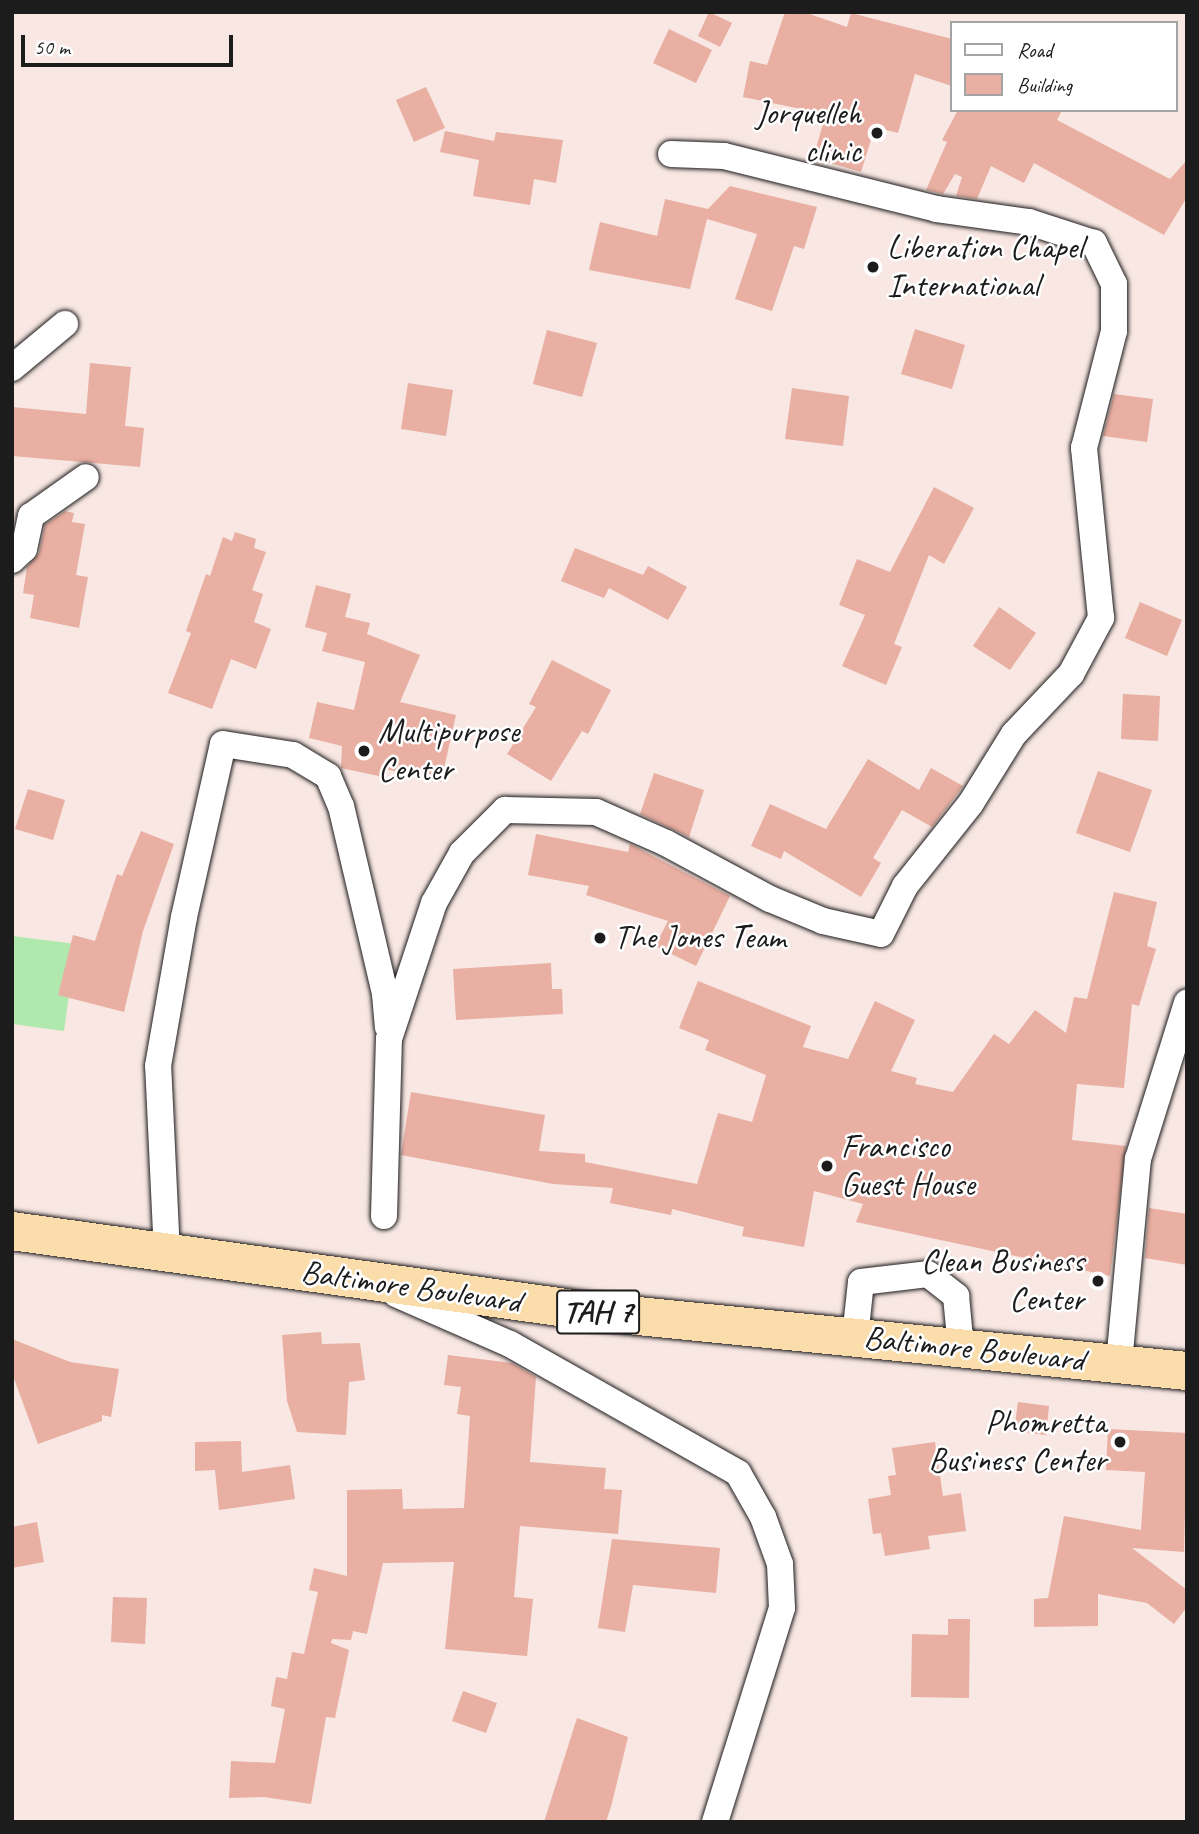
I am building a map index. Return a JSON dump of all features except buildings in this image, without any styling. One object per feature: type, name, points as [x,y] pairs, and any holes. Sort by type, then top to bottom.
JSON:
[{"type":"highway","name":"Baltimore Boulevard","points":[[12,1231],[588,1311],[1187,1371]]},
{"type":"street","points":[[389,1039],[434,903],[462,853],[505,810],[596,812],[666,843],[770,899],[823,921],[881,934],[905,886],[971,803],[1014,734],[1070,674],[1101,618],[1084,448],[1114,331],[1114,284],[1094,243],[1029,222],[937,209],[724,156],[671,153]]},
{"type":"street","points":[[12,368],[65,324]]},
{"type":"street","points":[[12,559],[24,550],[31,516],[86,477]]},
{"type":"street","points":[[167,1254],[158,1066],[184,917],[223,744],[293,755],[328,776],[341,806],[385,994],[389,1039],[384,1216]]},
{"type":"street","points":[[1119,1363],[1138,1159],[1187,1003]]},
{"type":"street","points":[[855,1337],[861,1282],[928,1274],[956,1296],[961,1349]]},
{"type":"street","points":[[365,1281],[510,1344],[738,1473],[763,1517],[780,1564],[782,1608],[715,1822]]},
{"type":"green space","points":[[12,936],[76,944],[64,1031],[12,1024]]},
{"type":"place","name":"Jorquelleh clinic","points":[[877,133]]},
{"type":"place","name":"Liberation Chapel International","points":[[873,267]]},
{"type":"place","name":"Multipurpose Center","points":[[364,751]]},
{"type":"place","name":"The Jones Team","points":[[600,938]]},
{"type":"place","name":"Francisco Guest House","points":[[827,1166]]},
{"type":"place","name":"Clean Business Center","points":[[1098,1281]]},
{"type":"place","name":"Phomretta Business Center","points":[[1120,1442]]}]
